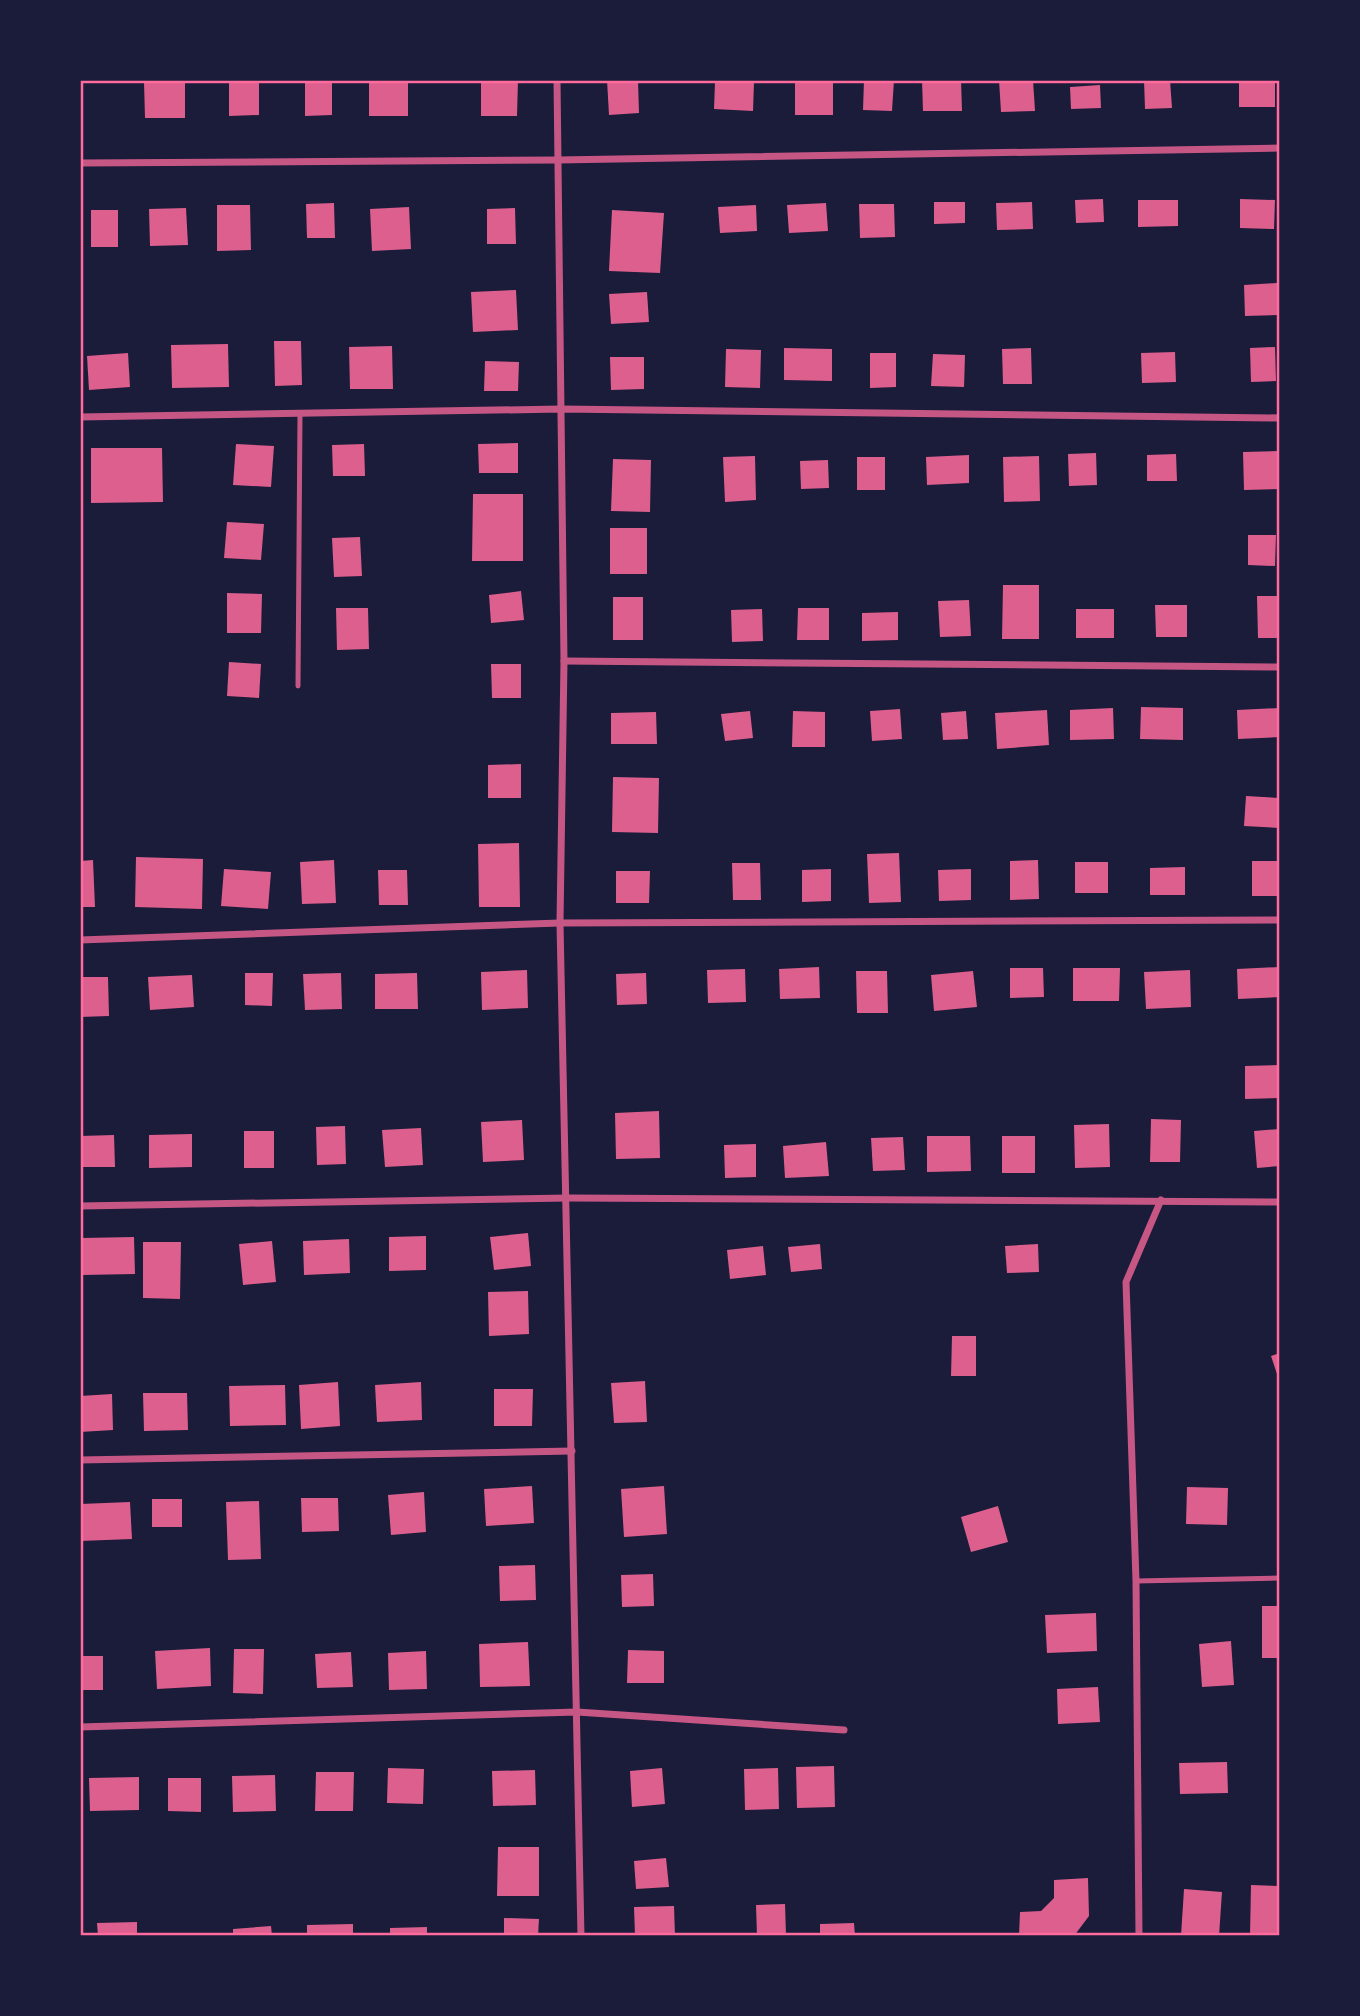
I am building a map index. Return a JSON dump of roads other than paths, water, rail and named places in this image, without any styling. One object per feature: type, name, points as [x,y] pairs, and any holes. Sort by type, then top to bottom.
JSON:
[{"type":"street","points":[[557,80],[564,661],[560,923],[568,1198],[581,1936]]},
{"type":"street","points":[[80,163],[558,160],[1279,148]]},
{"type":"street","points":[[80,416],[561,409],[1279,418]]},
{"type":"street","points":[[564,661],[1279,667]]},
{"type":"street","points":[[80,940],[560,923],[1279,920]]},
{"type":"street","points":[[80,1206],[568,1198],[1279,1202]]},
{"type":"street","points":[[1139,1936],[1136,1581],[1126,1282],[1161,1200]]},
{"type":"street","points":[[80,1460],[572,1451]]},
{"type":"street","points":[[80,1727],[577,1713],[844,1730]]},
{"type":"lane","points":[[298,686],[300,413]]},
{"type":"lane","points":[[1136,1581],[1279,1578]]}]
